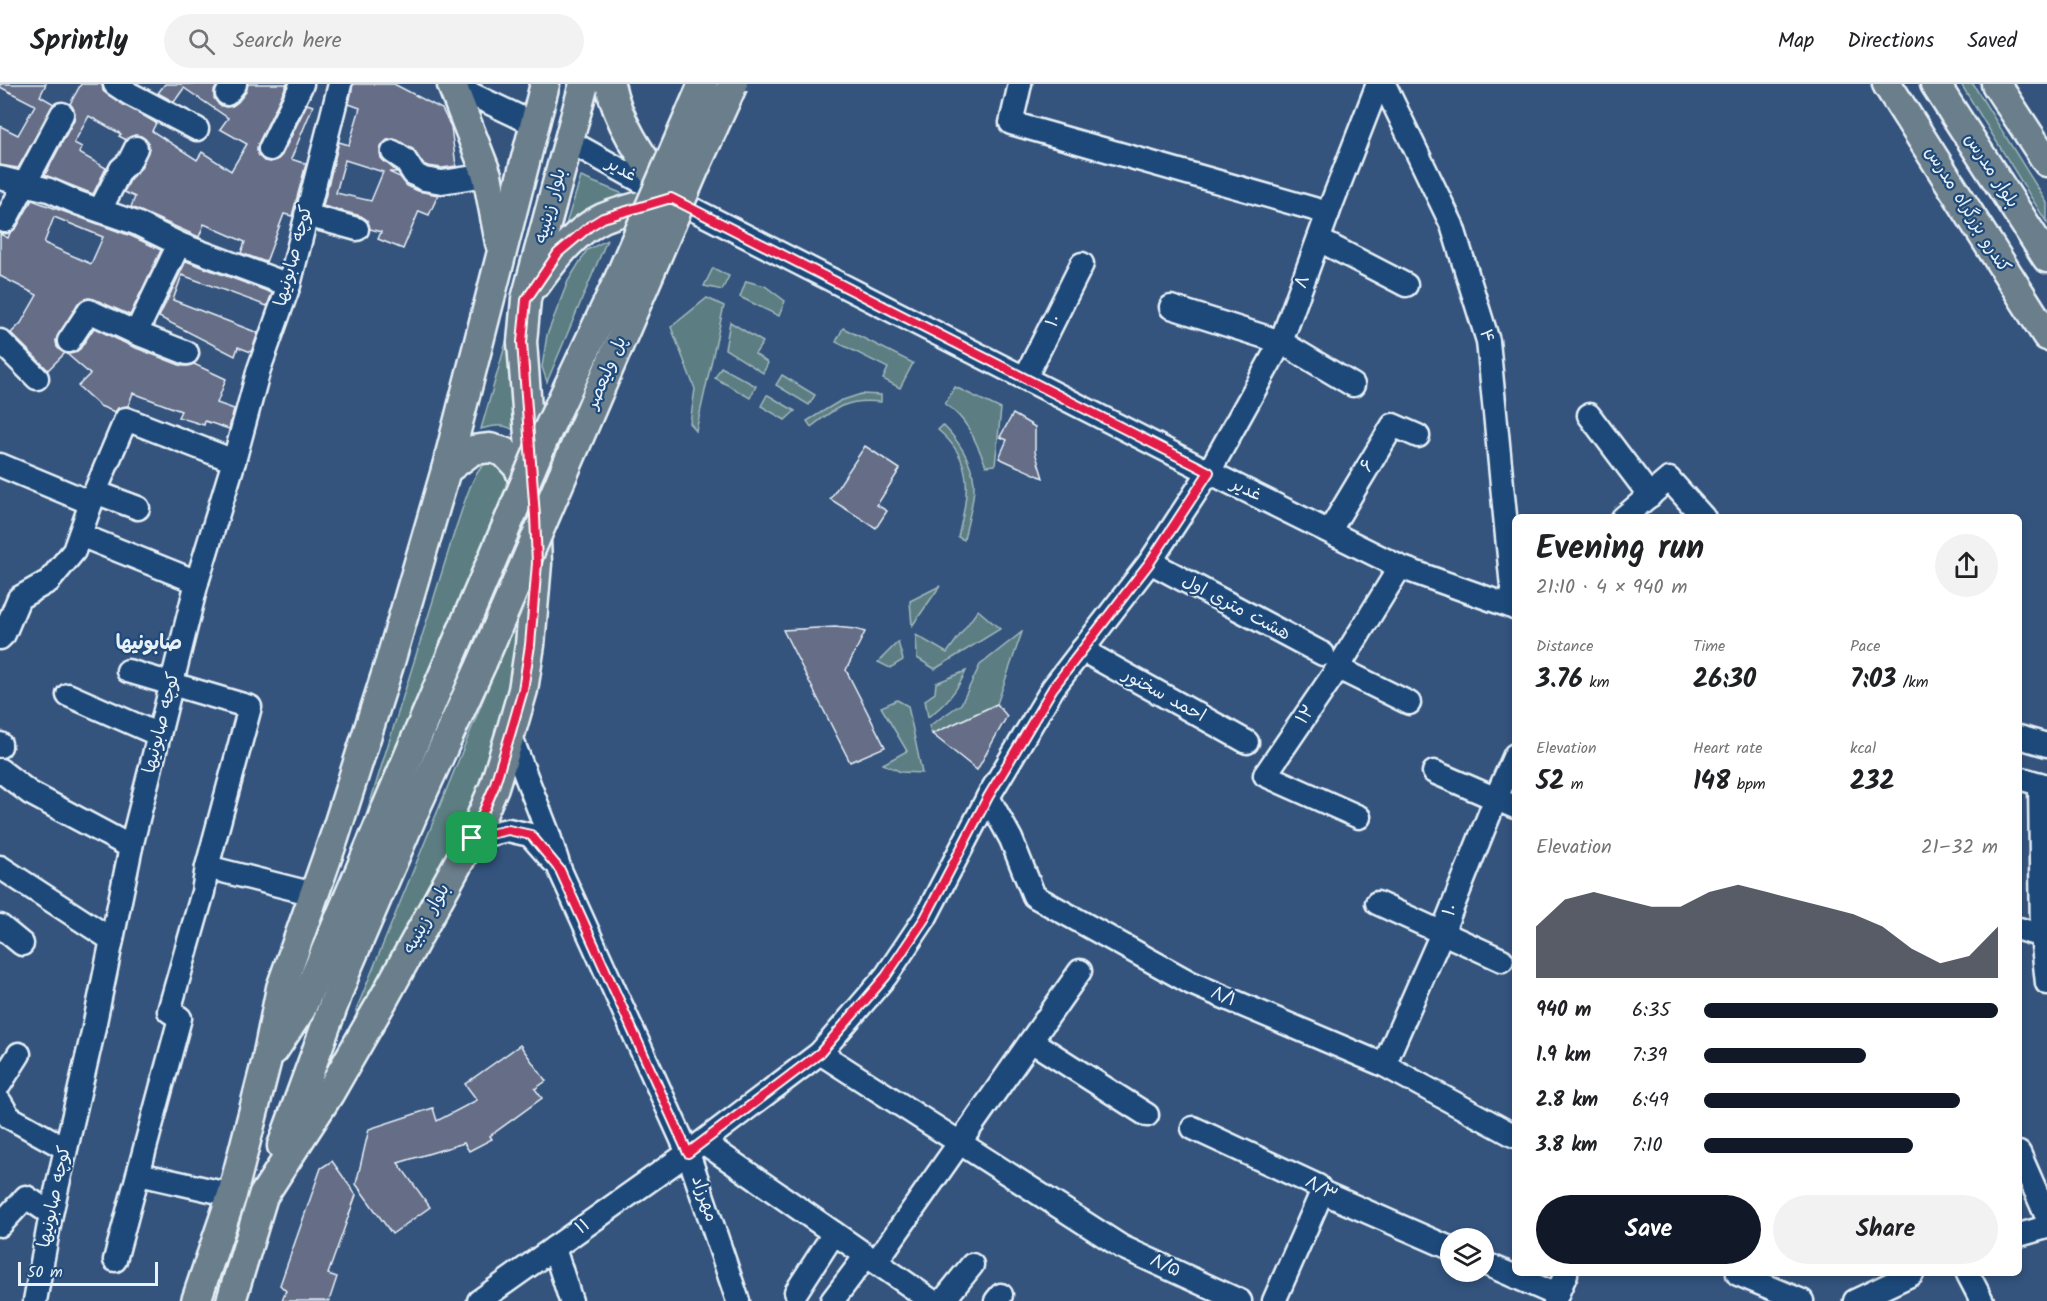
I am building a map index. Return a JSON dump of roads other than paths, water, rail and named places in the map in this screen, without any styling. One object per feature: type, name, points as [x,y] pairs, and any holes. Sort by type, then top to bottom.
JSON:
[{"type":"main road","points":[[452,84],[487,175],[502,257]]},
{"type":"main road","name":"بلوار زینبیه","points":[[196,1301],[232,1195],[266,1063],[281,988],[334,838],[390,662],[446,470],[545,84]]},
{"type":"main road","name":"بلوار زینبیه","points":[[231,1301],[263,1196],[329,1094],[472,838],[494,787],[510,735],[523,690],[530,645],[537,563],[522,342],[526,300],[584,84]]},
{"type":"main road","points":[[526,300],[558,253],[590,226],[603,218],[671,198],[636,149],[613,100],[610,84]]},
{"type":"main road","name":"پل ولیعصر","points":[[266,1063],[301,1008],[545,436],[618,282],[704,84]]},
{"type":"main road","name":"پل ولیعصر","points":[[263,1196],[347,968],[733,84]]},
{"type":"main road","name":"کندرو بزرگراه مدرس","points":[[1887,84],[2047,336]]},
{"type":"main road","name":"بلوار مدرس","points":[[1935,84],[2044,250]]},
{"type":"main road","points":[[1996,84],[2047,162]]},
{"type":"main road","points":[[534,124],[569,141]]},
{"type":"main road","points":[[446,470],[473,450],[490,448],[504,452],[519,468],[535,516]]},
{"type":"street","points":[[115,84],[197,129]]},
{"type":"street","points":[[270,149],[302,84]]},
{"type":"street","name":"کوچه صابونیها","points":[[35,1301],[51,1214],[93,1032],[131,848],[197,582],[234,461],[258,369],[289,285],[340,84]]},
{"type":"street","points":[[452,84],[534,124]]},
{"type":"street","points":[[1020,84],[1011,123],[1328,213]]},
{"type":"street","name":"۸","points":[[988,797],[1053,688],[1150,562],[1209,472],[1281,342],[1378,84]]},
{"type":"street","name":"۴","points":[[1384,84],[1452,225],[1488,341],[1512,578]]},
{"type":"street","points":[[5,221],[62,114]]},
{"type":"street","name":"غدیر","points":[[569,141],[671,198],[1400,567],[1512,607]]},
{"type":"street","points":[[100,210],[121,169],[129,162],[136,148]]},
{"type":"street","points":[[393,152],[405,160],[414,174],[424,179],[442,182],[487,175]]},
{"type":"street","points":[[0,178],[49,190],[136,223],[179,244],[289,285]]},
{"type":"street","points":[[306,215],[357,229]]},
{"type":"street","points":[[1319,240],[1406,285]]},
{"type":"street","points":[[136,333],[179,244]]},
{"type":"street","name":"۱۰","points":[[1025,378],[1082,264]]},
{"type":"street","points":[[1171,307],[1281,342],[1353,385]]},
{"type":"street","points":[[69,341],[89,311],[187,353]]},
{"type":"street","points":[[0,341],[37,378]]},
{"type":"street","points":[[1589,415],[1650,496]]},
{"type":"street","points":[[0,638],[4,634],[6,613],[19,598],[49,581],[74,551],[93,497],[126,419],[234,461]]},
{"type":"street","name":"۶","points":[[1330,530],[1393,425],[1418,436]]},
{"type":"street","points":[[0,465],[93,497],[138,508]]},
{"type":"street","points":[[1628,514],[1669,479],[1700,514]]},
{"type":"street","points":[[80,535],[197,582]]},
{"type":"street","name":"هشت متری اول","points":[[1150,562],[1409,703]]},
{"type":"street","name":"۱۲","points":[[1359,817],[1265,776],[1331,661],[1400,567]]},
{"type":"street","name":"احمد سخنور","points":[[1082,650],[1247,742]]},
{"type":"street","points":[[115,1260],[180,1017],[169,1011],[203,892],[207,867],[250,707],[128,671]]},
{"type":"street","points":[[68,695],[159,735]]},
{"type":"street","points":[[510,735],[560,870]]},
{"type":"street","points":[[2022,738],[2047,745]]},
{"type":"street","name":"۱۰","points":[[1384,1065],[1442,933],[1505,803],[1512,769]]},
{"type":"street","points":[[0,770],[30,794],[131,848]]},
{"type":"street","points":[[1434,772],[1505,803]]},
{"type":"street","points":[[2035,782],[2042,936],[2047,983]]},
{"type":"street","name":"۱۱","points":[[479,1301],[695,1148],[820,1053],[886,976],[925,918],[988,797]]},
{"type":"street","name":"۸/۱","points":[[988,797],[1011,839],[1034,896],[1191,983],[1384,1065],[1512,1134]]},
{"type":"street","points":[[472,838],[508,830],[531,835],[560,870]]},
{"type":"street","points":[[0,867],[112,940]]},
{"type":"street","points":[[207,867],[314,894]]},
{"type":"street","name":"مهرزاد","points":[[560,870],[695,1148],[738,1301]]},
{"type":"street","points":[[1377,903],[1502,960]]},
{"type":"street","points":[[0,926],[22,944]]},
{"type":"street","points":[[2022,930],[2042,936]]},
{"type":"street","points":[[832,1301],[871,1259],[960,1143],[1080,971]]},
{"type":"street","points":[[1031,1041],[1147,1115]]},
{"type":"street","points":[[0,1084],[19,1053]]},
{"type":"street","name":"۸/۵","points":[[820,1053],[1122,1246],[1240,1301]]},
{"type":"street","points":[[0,1102],[9,1117],[65,1148]]},
{"type":"street","name":"۸/۳","points":[[1193,1128],[1318,1186],[1322,1192],[1440,1244]]},
{"type":"street","points":[[695,1148],[834,1233],[932,1301]]},
{"type":"street","points":[[2022,1160],[2047,1216]]},
{"type":"street","points":[[139,1174],[232,1195]]},
{"type":"street","points":[[1274,1301],[1322,1192]]},
{"type":"street","points":[[4,1213],[26,1197],[51,1214]]},
{"type":"street","points":[[2022,1234],[2047,1227]]},
{"type":"street","points":[[796,1292],[834,1233]]},
{"type":"street","points":[[554,1248],[571,1301]]},
{"type":"street","points":[[943,1301],[972,1264]]},
{"type":"street","points":[[1494,1268],[1555,1298],[1565,1276]]},
{"type":"street","points":[[1743,1276],[1802,1301]]},
{"type":"street","points":[[1856,1301],[1908,1276]]},
{"type":"street","points":[[1969,1276],[1982,1301]]},
{"type":"district","name":"صابونیها","points":[[149,644]]}]
